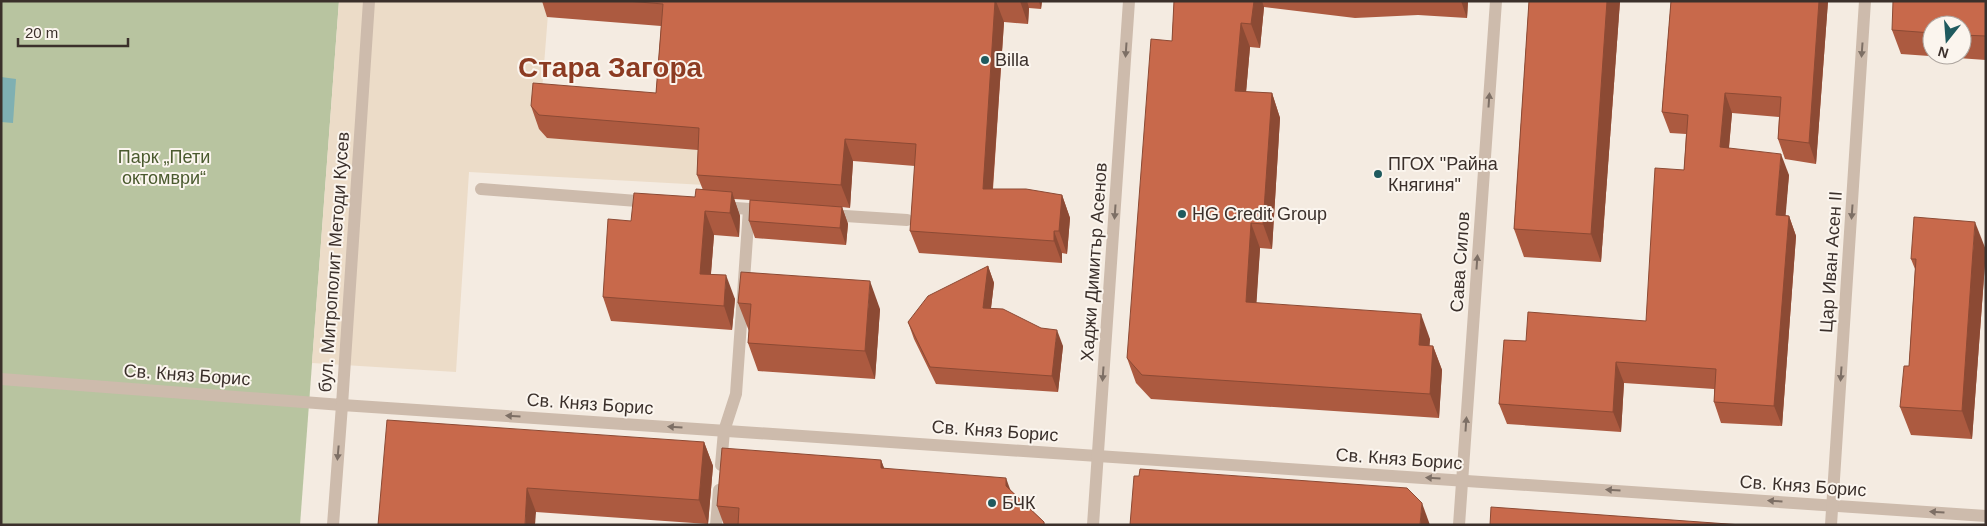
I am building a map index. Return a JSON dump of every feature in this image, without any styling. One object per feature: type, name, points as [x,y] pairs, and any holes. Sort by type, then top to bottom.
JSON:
[{"type":"street","name":"бул. Митрополит Методи Кусев","points":[[332,525],[342,405],[369,1]]},
{"type":"street","name":"Хаджи Димитър Асенов","points":[[1093,525],[1129,1]]},
{"type":"street","name":"Сава Силов","points":[[1459,525],[1496,1]]},
{"type":"street","name":"Цар Иван Асен II","points":[[1831,525],[1865,1]]},
{"type":"street","points":[[481,189],[660,202]]},
{"type":"street","points":[[709,206],[778,211]]},
{"type":"street","points":[[716,525],[724,431],[736,394],[749,209]]},
{"type":"street","points":[[818,214],[907,220]]},
{"type":"street","name":"Св. Княз Борис","points":[[1,379],[342,405],[1986,516]]},
{"type":"green space","name":"Парк „Пети октомври“","points":[[1,1],[339,1],[300,525],[1,525]]},
{"type":"shaded area","points":[[339,1],[549,1],[539,129],[708,151],[705,185],[469,172],[456,372],[312,363]]},
{"type":"water","points":[[1,77],[16,79],[13,123],[1,122]]},
{"type":"building","points":[[627,1],[995,1],[983,189],[1026,189],[1062,195],[1059,231],[1054,231],[1054,241],[910,231],[916,144],[845,139],[841,185],[697,175],[699,128],[539,115],[531,106],[533,83],[656,93],[663,4]]},
{"type":"building","points":[[1174,1],[1254,1],[1251,24],[1241,23],[1235,91],[1272,93],[1263,224],[1251,223],[1246,302],[1421,314],[1419,345],[1433,346],[1430,394],[1142,375],[1127,358],[1151,39],[1172,41]]},
{"type":"building","points":[[1529,1],[1607,1],[1591,234],[1514,229]]},
{"type":"building","points":[[1671,1],[1819,1],[1809,143],[1778,139],[1781,97],[1725,93],[1720,147],[1781,154],[1776,215],[1789,216],[1774,406],[1714,402],[1716,369],[1616,362],[1613,412],[1499,404],[1504,340],[1526,341],[1528,312],[1646,321],[1655,168],[1684,170],[1688,115],[1662,112]]},
{"type":"building","points":[[1893,1],[1986,1],[1986,36],[1972,35],[1972,15],[1922,15],[1922,32],[1892,30]]},
{"type":"building","points":[[696,189],[732,192],[730,213],[705,211],[700,274],[726,275],[724,306],[603,297],[608,219],[631,221],[634,193],[695,197]]},
{"type":"building","points":[[750,200],[842,207],[840,228],[749,221]]},
{"type":"building","points":[[1914,217],[1975,222],[1962,411],[1900,407],[1904,366],[1909,366],[1916,259],[1911,259]]},
{"type":"building","points":[[988,266],[983,308],[1003,309],[1041,328],[1057,330],[1052,376],[930,367],[908,322],[928,296]]},
{"type":"building","points":[[741,272],[870,281],[865,351],[748,343],[751,304],[738,303]]},
{"type":"building","points":[[387,420],[704,442],[699,500],[527,488],[525,525],[378,525]]},
{"type":"building","points":[[722,448],[881,460],[881,468],[1006,478],[1006,486],[1044,522],[1044,525],[738,525],[739,508],[717,506]]},
{"type":"building","points":[[1140,469],[1407,488],[1422,503],[1420,525],[1130,525],[1134,476],[1139,476]]},
{"type":"building","points":[[1491,507],[1742,525],[1490,525]]},
{"type":"place","name":"Billa","points":[[985,60]]},
{"type":"place","name":"ПГОХ \"Райна Княгиня\"","points":[[1378,174]]},
{"type":"place","name":"HG Credit Group","points":[[1182,214]]},
{"type":"place","name":"БЧК","points":[[992,503]]},
{"type":"district","name":"Стара Загора","points":[[610,67]]}]
